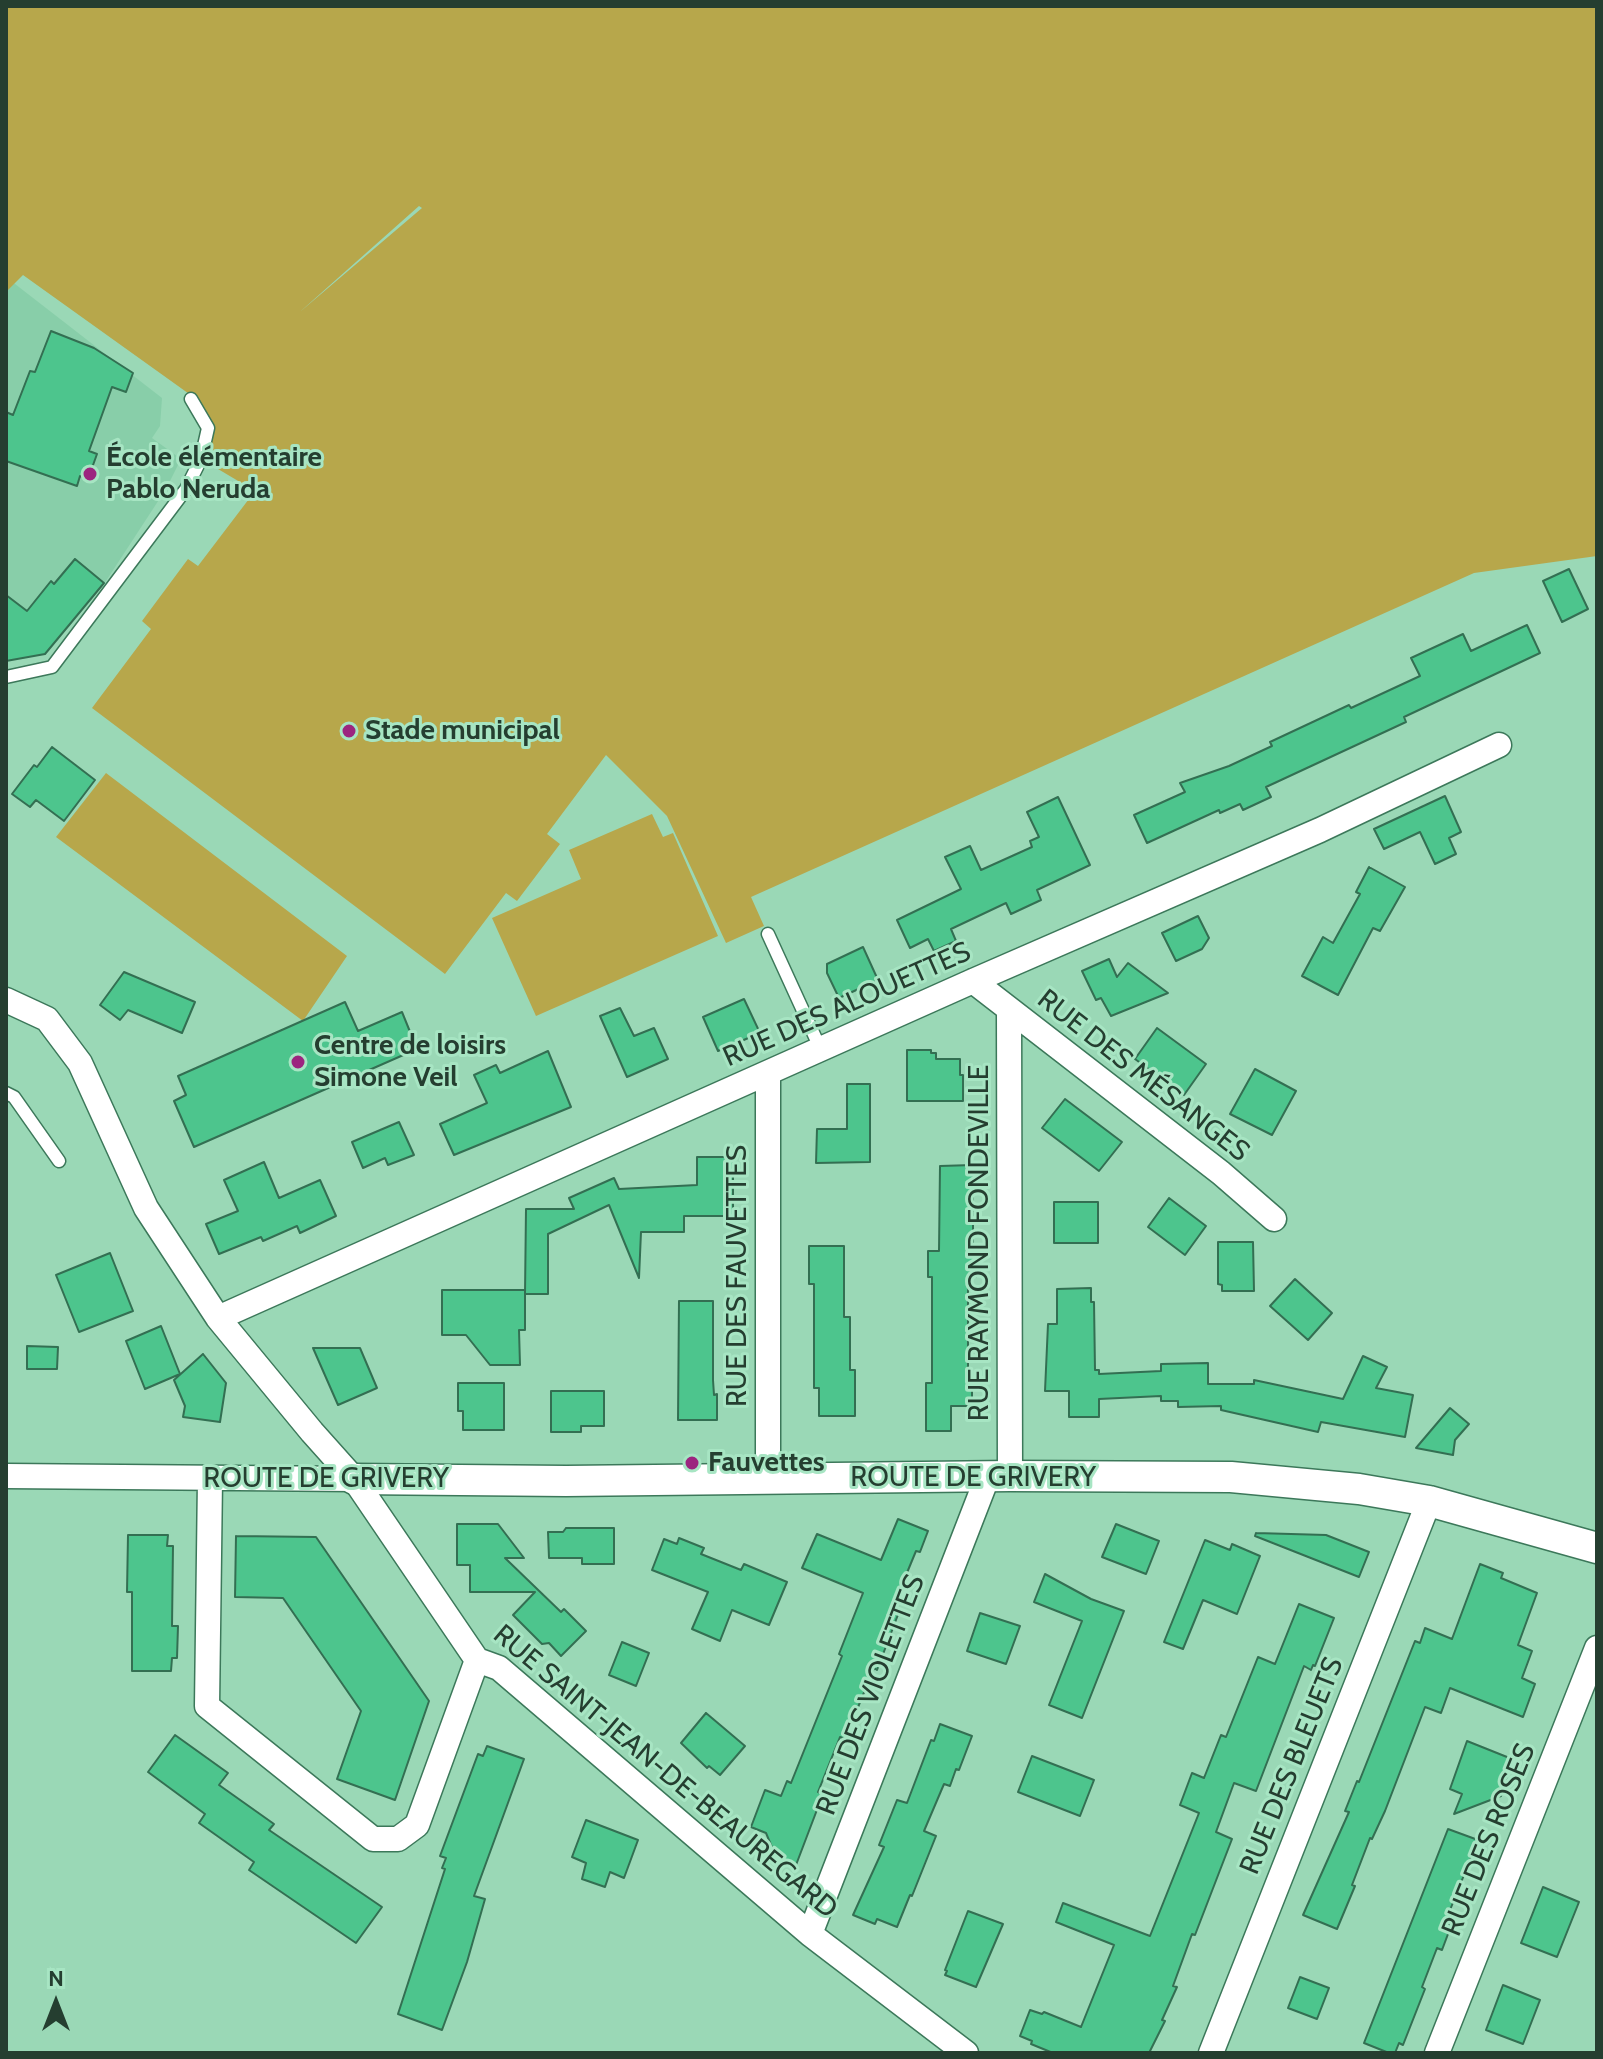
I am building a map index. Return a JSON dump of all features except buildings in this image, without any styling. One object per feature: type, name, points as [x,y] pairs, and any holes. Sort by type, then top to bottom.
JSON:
[{"type":"street","name":"RUE DES ALOUETTES","points":[[218,1318],[973,981],[1320,830],[1499,745]]},
{"type":"street","name":"RUE DES MÉSANGES","points":[[973,981],[1221,1173],[1274,1219]]},
{"type":"street","name":"RUE SAINT-JEAN-DE-BEAUREGARD","points":[[6,1000],[47,1019],[80,1063],[146,1208],[218,1318],[354,1479],[477,1660],[499,1668],[810,1934],[966,2053]]},
{"type":"street","name":"RUE RAYMOND FONDEVILLE","points":[[998,1477],[1009,1010]]},
{"type":"street","name":"RUE DES FAUVETTES","points":[[768,1073],[768,1479]]},
{"type":"street","name":"ROUTE DE GRIVERY","points":[[6,1476],[210,1479],[1244,1478],[1359,1489],[1429,1501],[1597,1548]]},
{"type":"street","name":"RUE DES VIOLETTES","points":[[810,1934],[998,1477]]},
{"type":"street","points":[[210,1479],[207,1706],[373,1839],[398,1839],[417,1825],[477,1660]]},
{"type":"street","name":"RUE DES BLEUETS","points":[[1211,2053],[1429,1501]]},
{"type":"street","name":"RUE DES ROSES","points":[[1437,2053],[1597,1648]]},
{"type":"lane","points":[[6,677],[52,667],[186,489],[201,459],[208,428],[191,399]]},
{"type":"lane","points":[[768,934],[821,1050]]},
{"type":"lane","points":[[6,1093],[14,1097],[59,1161]]},
{"type":"shaded area","points":[[6,6],[1597,6],[1597,556],[1474,573],[751,897],[764,926],[726,943],[667,816],[606,755],[547,834],[560,844],[517,901],[506,893],[445,974],[92,708],[151,629],[142,621],[188,559],[198,566],[255,491],[218,469],[199,401],[23,275],[6,292]],"holes":[[[419,206],[422,208],[301,311]]]},
{"type":"shaded area","name":"École élémentaire Pablo Neruda","points":[[6,277],[162,398],[160,426],[152,438],[181,459],[166,489],[104,584],[51,647],[42,654],[6,661]]},
{"type":"shaded area","points":[[106,773],[347,956],[303,1021],[56,837]]},
{"type":"shaded area","points":[[652,814],[663,837],[673,833],[718,936],[536,1016],[492,918],[581,879],[569,850]]},
{"type":"place","name":"École élémentaire Pablo Neruda","points":[[90,474]]},
{"type":"place","name":"Stade municipal","points":[[349,731]]},
{"type":"place","name":"Centre de loisirs Simone Veil","points":[[298,1062]]},
{"type":"place","name":"Fauvettes","points":[[692,1463]]}]
